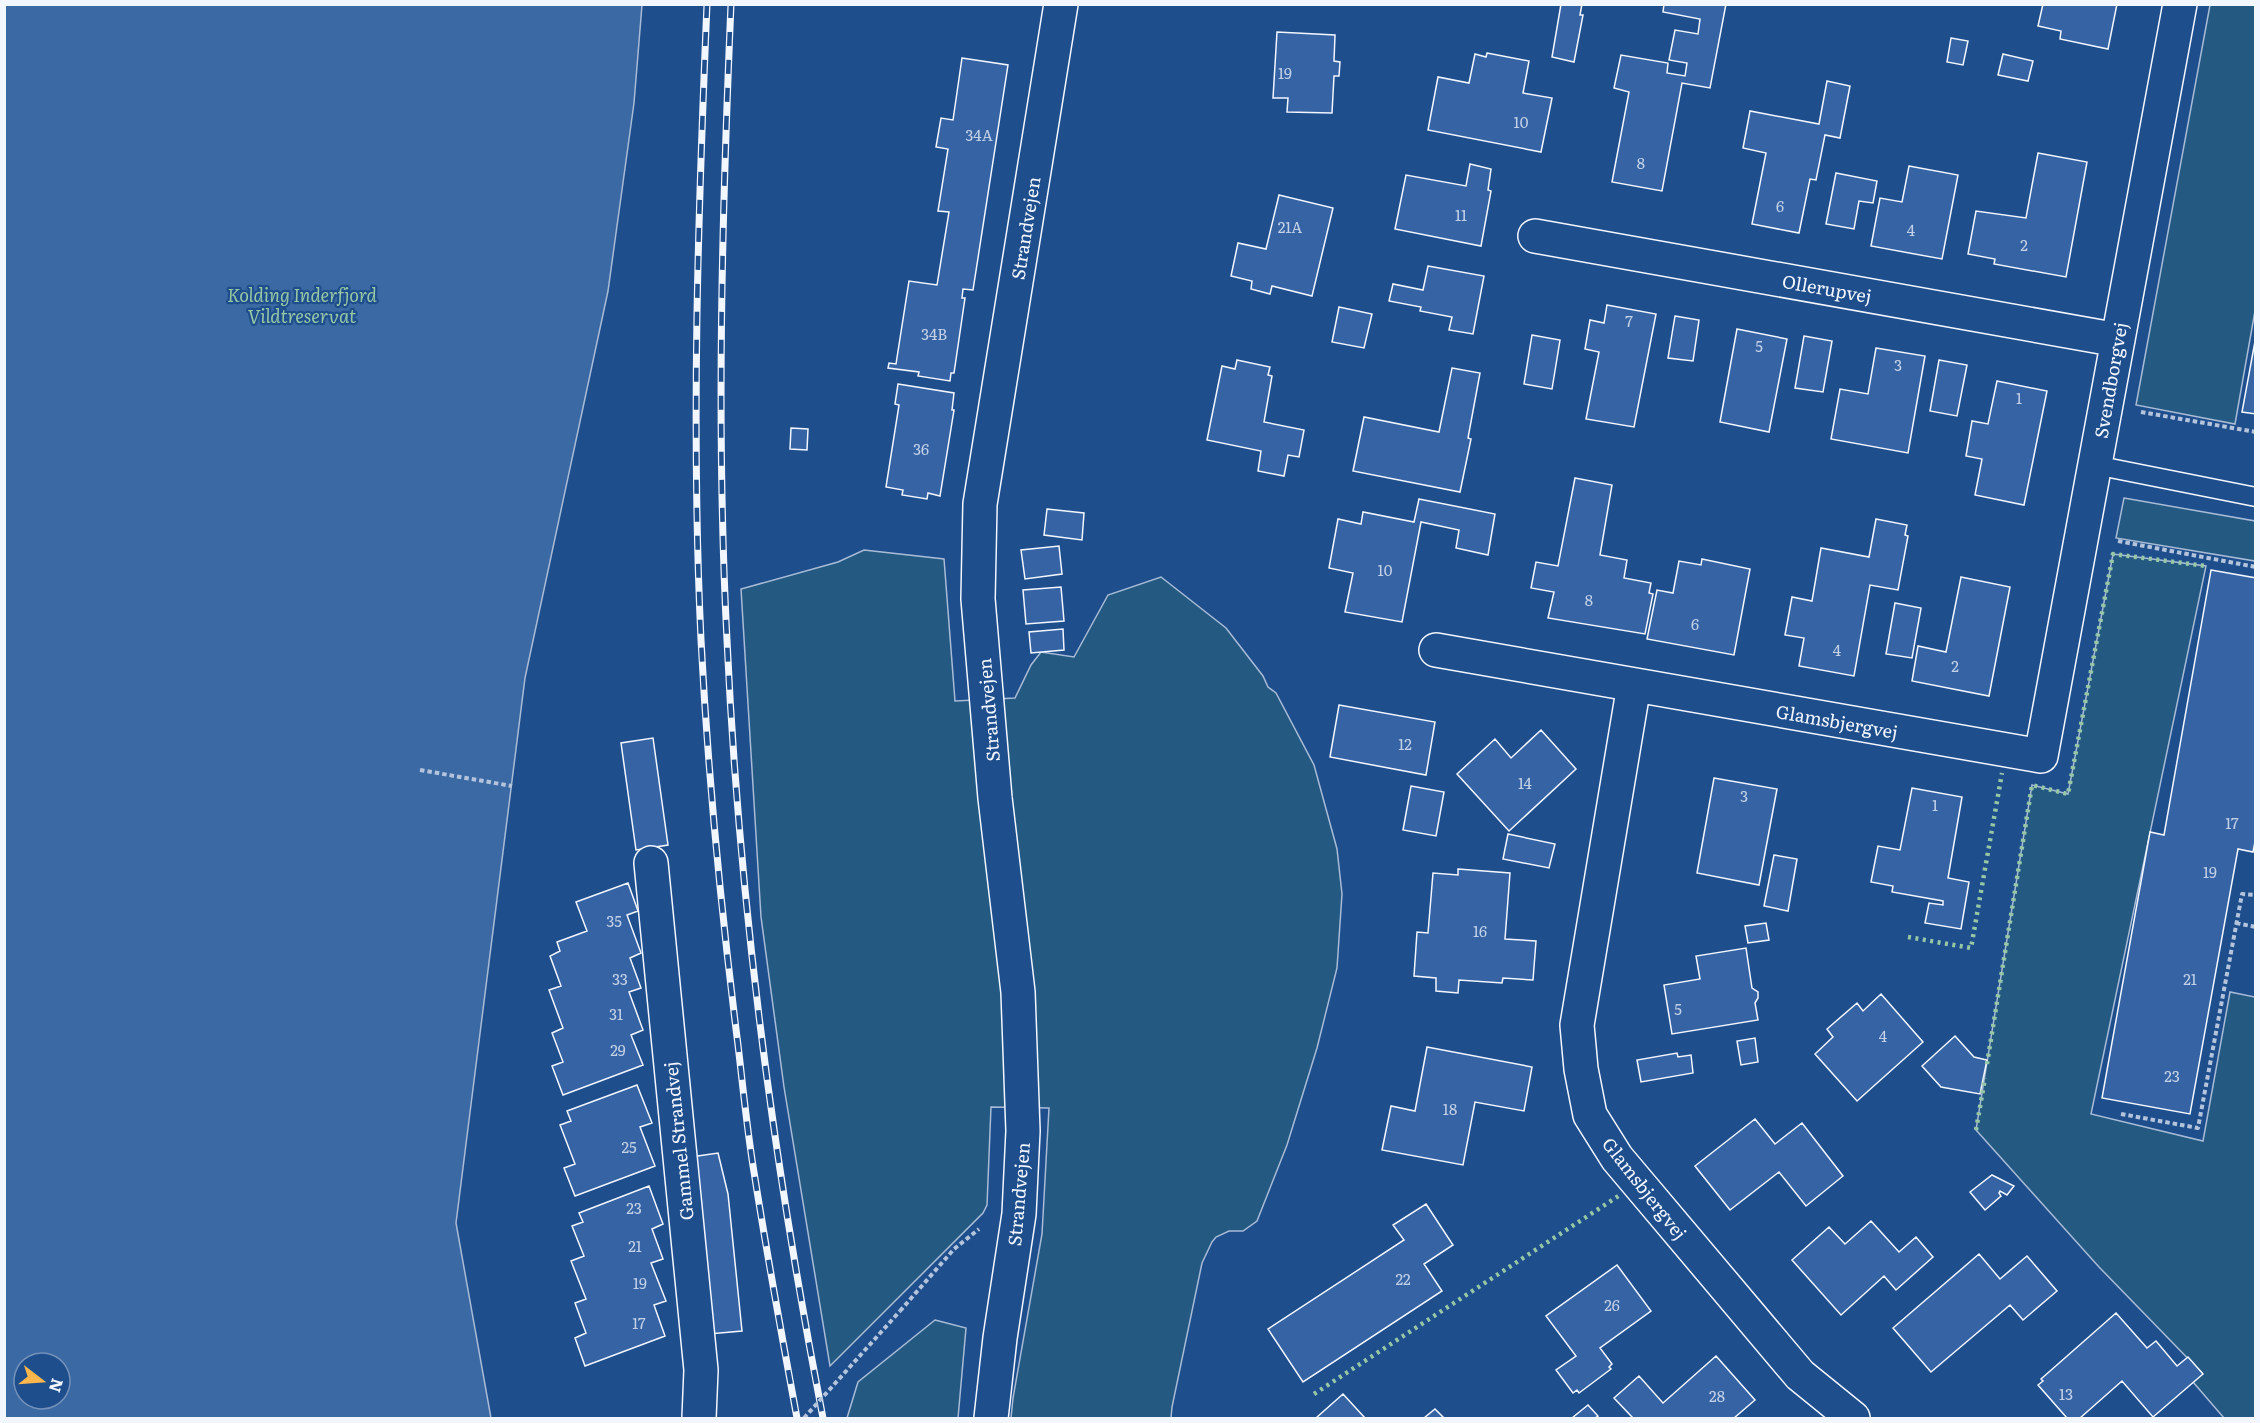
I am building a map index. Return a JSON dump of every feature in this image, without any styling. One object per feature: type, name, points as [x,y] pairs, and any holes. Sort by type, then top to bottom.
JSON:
[{"type":"street","name":"Strandvejen","points":[[991,1419],[1000,1338],[1019,1214],[1023,1131],[1018,992],[995,798],[978,599],[980,504],[1061,4]]},
{"type":"street","name":"Svendborgvej","points":[[2041,756],[2180,4]]},
{"type":"street","name":"Ollerupvej","points":[[1535,236],[2118,340]]},
{"type":"street","name":"Glamsbjergvej","points":[[1436,650],[2041,756]]},
{"type":"street","name":"Glamsbjergvej","points":[[1634,685],[1577,1025],[1581,1069],[1590,1115],[1617,1158],[1800,1375],[1853,1419]]},
{"type":"street","name":"Gammel Strandvej","points":[[651,863],[701,1370],[699,1419]]},
{"type":"lane","points":[[2094,465],[2256,497]]},
{"type":"path","points":[[2106,406],[2256,432]]},
{"type":"path","points":[[2082,535],[2256,567]]},
{"type":"path","points":[[420,770],[512,786]]},
{"type":"path","points":[[2121,1114],[2198,1128],[2242,894],[2256,895]]},
{"type":"path","points":[[2236,924],[2256,927]]},
{"type":"path","points":[[804,1419],[954,1249],[977,1230],[1019,1214]]},
{"type":"shaded area","name":"Kolding Inderfjord Vildtreservat","points":[[5,4],[642,5],[634,103],[608,291],[525,678],[456,1223],[491,1418],[5,1418]]},
{"type":"shaded area","points":[[2210,5],[2255,5],[2255,311],[2235,424],[2136,405]]},
{"type":"shaded area","points":[[2124,498],[2255,521],[2255,561],[2116,538]]},
{"type":"shaded area","points":[[864,550],[944,559],[955,701],[1015,698],[1031,665],[1041,652],[1074,657],[1108,595],[1161,577],[1226,628],[1263,676],[1268,687],[1276,693],[1314,765],[1337,849],[1342,894],[1337,968],[1317,1048],[1287,1145],[1257,1221],[1243,1231],[1229,1231],[1216,1237],[1202,1263],[1171,1418],[1011,1418],[1042,1234],[1049,1108],[991,1107],[987,1205],[983,1213],[830,1366],[784,1087],[761,917],[741,589],[838,562]]},
{"type":"shaded area","points":[[2113,554],[2206,566],[2091,1114],[2203,1141],[2230,992],[2255,997],[2255,1418],[2224,1418],[2193,1382],[2202,1373],[2099,1267],[1976,1130],[2032,785],[2068,794]]},
{"type":"shaded area","points":[[935,1320],[966,1328],[958,1418],[847,1418],[858,1382]]},
{"type":"building","points":[[1561,4],[1582,4],[1580,15],[1583,15],[1574,62],[1552,57]]},
{"type":"building","points":[[1664,4],[1726,4],[1710,88],[1682,83],[1662,191],[1612,182],[1629,92],[1614,88],[1621,55],[1668,63],[1667,73],[1685,76],[1687,63],[1669,60],[1675,30],[1698,34],[1700,19],[1663,12]]},
{"type":"building","points":[[2043,4],[2117,4],[2108,49],[2060,39],[2061,31],[2038,26]]},
{"type":"building","points":[[1277,32],[1335,35],[1334,61],[1340,62],[1339,76],[1334,76],[1332,113],[1287,112],[1288,98],[1273,98]]},
{"type":"building","points":[[1951,38],[1968,41],[1963,65],[1947,62]]},
{"type":"building","points":[[1487,53],[1529,61],[1523,93],[1552,98],[1541,152],[1428,130],[1438,77],[1469,83],[1475,54],[1486,57]]},
{"type":"building","points":[[2003,54],[2033,61],[2028,81],[1998,75]]},
{"type":"building","points":[[962,58],[1008,65],[973,290],[963,289],[962,298],[965,298],[954,373],[951,373],[950,381],[918,376],[919,372],[888,368],[889,363],[896,364],[909,281],[937,285],[949,212],[938,211],[948,149],[936,147],[941,118],[953,120]]},
{"type":"building","points":[[1827,81],[1850,86],[1840,138],[1825,135],[1816,180],[1810,179],[1799,233],[1752,224],[1766,153],[1743,148],[1750,111],[1819,124]]},
{"type":"building","points":[[2038,153],[2087,162],[2066,277],[1994,264],[1995,259],[1968,254],[1976,211],[2026,218]]},
{"type":"building","points":[[1470,164],[1491,169],[1488,190],[1491,191],[1481,246],[1395,229],[1406,175],[1466,186]]},
{"type":"building","points":[[1909,166],[1958,175],[1942,259],[1871,246],[1880,198],[1902,202]]},
{"type":"building","points":[[1836,173],[1877,181],[1873,203],[1859,201],[1854,229],[1826,224]]},
{"type":"building","points":[[1279,195],[1333,208],[1312,296],[1272,286],[1270,294],[1251,289],[1252,281],[1231,276],[1238,243],[1266,249]]},
{"type":"building","points":[[1428,266],[1484,276],[1473,334],[1449,330],[1452,317],[1420,311],[1421,307],[1389,301],[1393,284],[1423,290]]},
{"type":"building","points":[[1607,305],[1656,314],[1634,427],[1586,419],[1599,352],[1585,349],[1590,320],[1604,323]]},
{"type":"building","points":[[1339,307],[1372,314],[1364,348],[1332,342]]},
{"type":"building","points":[[1675,316],[1699,320],[1693,361],[1668,358]]},
{"type":"building","points":[[1737,329],[1787,339],[1769,432],[1720,422]]},
{"type":"building","points":[[1532,335],[1560,340],[1552,389],[1524,384]]},
{"type":"building","points":[[1804,336],[1832,341],[1823,392],[1795,388]]},
{"type":"building","points":[[2256,336],[2256,414],[2242,412]]},
{"type":"building","points":[[1876,348],[1925,356],[1908,453],[1831,439],[1840,389],[1868,394]]},
{"type":"building","points":[[1237,360],[1270,367],[1268,375],[1272,376],[1264,422],[1304,430],[1299,457],[1288,455],[1284,476],[1258,471],[1261,451],[1207,440],[1222,366],[1235,369]]},
{"type":"building","points":[[1939,360],[1967,365],[1957,416],[1930,411]]},
{"type":"building","points":[[1452,368],[1480,373],[1468,438],[1471,439],[1460,492],[1353,471],[1364,417],[1439,432]]},
{"type":"building","points":[[1997,381],[2047,391],[2024,505],[1975,495],[1982,459],[1966,456],[1972,421],[1988,424]]},
{"type":"building","points":[[898,384],[954,393],[952,410],[954,410],[940,496],[928,493],[927,499],[902,495],[903,490],[886,487],[899,405],[895,404]]},
{"type":"building","points":[[791,428],[808,429],[807,450],[790,449]]},
{"type":"building","points":[[1575,478],[1612,485],[1600,555],[1627,560],[1624,578],[1651,583],[1649,593],[1653,594],[1645,634],[1548,618],[1554,592],[1531,588],[1536,562],[1558,566]]},
{"type":"building","points":[[1419,499],[1495,514],[1488,555],[1456,548],[1459,530],[1421,522],[1402,622],[1345,612],[1353,573],[1329,568],[1338,519],[1361,524],[1363,512],[1414,522]]},
{"type":"building","points":[[1047,509],[1084,513],[1082,540],[1044,535]]},
{"type":"building","points":[[1876,519],[1907,525],[1905,535],[1908,536],[1898,590],[1870,585],[1854,676],[1799,666],[1804,638],[1785,635],[1792,597],[1812,601],[1821,548],[1869,557]]},
{"type":"building","points":[[1059,546],[1062,574],[1025,579],[1021,550]]},
{"type":"building","points":[[1702,559],[1750,569],[1734,655],[1647,639],[1657,590],[1673,593],[1679,561],[1701,565]]},
{"type":"building","points":[[2211,570],[2256,578],[2256,837],[2253,852],[2238,849],[2190,1114],[2102,1098],[2150,832],[2164,835]]},
{"type":"building","points":[[1961,577],[2010,587],[1989,696],[1912,681],[1918,646],[1946,652]]},
{"type":"building","points":[[1061,587],[1064,621],[1026,624],[1023,590]]},
{"type":"building","points":[[1895,603],[1921,608],[1912,658],[1886,654]]},
{"type":"building","points":[[1063,629],[1064,650],[1031,653],[1029,632]]},
{"type":"building","points":[[1339,705],[1435,722],[1426,775],[1330,757]]},
{"type":"building","points":[[1541,730],[1576,769],[1509,831],[1457,774],[1495,739],[1511,758]]},
{"type":"building","points":[[653,738],[668,845],[636,850],[621,743]]},
{"type":"building","points":[[1714,778],[1777,789],[1759,885],[1697,873]]},
{"type":"building","points":[[1411,786],[1444,792],[1436,836],[1403,830]]},
{"type":"building","points":[[1912,788],[1962,797],[1948,878],[1969,882],[1961,929],[1925,923],[1929,903],[1943,905],[1943,901],[1892,892],[1893,886],[1871,882],[1878,846],[1900,850]]},
{"type":"building","points":[[1508,834],[1555,844],[1549,868],[1503,859]]},
{"type":"building","points":[[1774,855],[1797,859],[1788,911],[1764,906]]},
{"type":"building","points":[[1458,869],[1510,873],[1505,939],[1536,941],[1533,980],[1503,978],[1502,983],[1459,980],[1458,993],[1436,991],[1436,978],[1414,976],[1417,932],[1428,933],[1433,873],[1458,875]]},
{"type":"building","points":[[628,883],[638,911],[627,915],[641,953],[630,958],[641,988],[629,992],[643,1030],[631,1035],[643,1065],[563,1095],[552,1066],[563,1062],[552,1033],[563,1028],[549,990],[561,986],[550,956],[560,951],[557,942],[587,931],[576,902]]},
{"type":"building","points":[[1766,923],[1769,940],[1748,943],[1745,926]]},
{"type":"building","points":[[1746,948],[1752,988],[1758,992],[1755,1003],[1758,1020],[1672,1034],[1664,985],[1700,979],[1696,956]]},
{"type":"building","points":[[1881,994],[1923,1042],[1857,1101],[1815,1054],[1833,1037],[1827,1029],[1857,1003],[1863,1011]]},
{"type":"building","points":[[1955,1036],[1974,1057],[1987,1060],[1980,1094],[1941,1087],[1922,1066]]},
{"type":"building","points":[[1755,1038],[1758,1062],[1741,1065],[1737,1041]]},
{"type":"building","points":[[1427,1047],[1532,1067],[1524,1111],[1475,1102],[1463,1165],[1382,1150],[1391,1106],[1415,1111]]},
{"type":"building","points":[[1677,1053],[1678,1057],[1691,1055],[1693,1073],[1641,1082],[1637,1060]]},
{"type":"building","points":[[637,1085],[652,1123],[640,1127],[655,1166],[575,1196],[564,1168],[575,1164],[560,1125],[571,1121],[567,1111]]},
{"type":"building","points":[[1755,1119],[1775,1144],[1802,1123],[1843,1176],[1806,1206],[1779,1172],[1730,1210],[1695,1166]]},
{"type":"building","points":[[718,1153],[728,1194],[742,1331],[709,1334],[691,1157]]},
{"type":"building","points":[[1992,1175],[2014,1186],[2007,1195],[2000,1191],[2001,1196],[1985,1210],[1970,1192]]},
{"type":"building","points":[[649,1186],[663,1224],[652,1229],[663,1259],[651,1263],[666,1301],[654,1305],[665,1336],[585,1366],[575,1338],[586,1333],[575,1303],[586,1299],[571,1261],[584,1256],[572,1226],[583,1222],[579,1213]]},
{"type":"building","points":[[1426,1204],[1453,1245],[1424,1264],[1442,1291],[1303,1382],[1268,1329],[1404,1240],[1393,1225]]},
{"type":"building","points":[[1871,1221],[1899,1252],[1916,1237],[1933,1257],[1896,1290],[1884,1276],[1841,1315],[1792,1260],[1829,1227],[1845,1244]]},
{"type":"building","points":[[1979,1254],[2000,1279],[2027,1256],[2057,1291],[2023,1320],[2010,1305],[1931,1372],[1893,1328]]},
{"type":"building","points":[[1617,1265],[1651,1311],[1600,1348],[1612,1364],[1609,1367],[1611,1369],[1579,1393],[1577,1390],[1573,1393],[1556,1370],[1576,1356],[1546,1316]]},
{"type":"building","points":[[2116,1313],[2147,1348],[2156,1341],[2177,1366],[2188,1357],[2203,1374],[2153,1417],[2122,1381],[2080,1418],[2067,1418],[2038,1385],[2043,1381],[2041,1379]]},
{"type":"building","points":[[1716,1356],[1755,1400],[1734,1418],[1633,1418],[1614,1398],[1639,1376],[1663,1403]]},
{"type":"building","points":[[1343,1394],[1365,1418],[1316,1418]]},
{"type":"building","points":[[1588,1405],[1598,1416],[1572,1418]]},
{"type":"building","points":[[1435,1409],[1444,1418],[1424,1418]]},
{"type":"railway","points":[[707,4],[696,402],[698,560],[704,691],[721,893],[747,1124],[797,1418]]},
{"type":"railway","points":[[731,4],[723,242],[721,402],[724,560],[733,738],[749,933],[761,1030],[789,1225],[823,1418]]},
{"type":"hedge","points":[[1987,1064],[2032,785],[2068,794],[2113,554],[2206,566]]},
{"type":"hedge","points":[[1908,937],[1971,948],[2002,773]]},
{"type":"hedge","points":[[1976,1130],[1985,1078]]},
{"type":"hedge","points":[[1314,1394],[1620,1195]]}]
